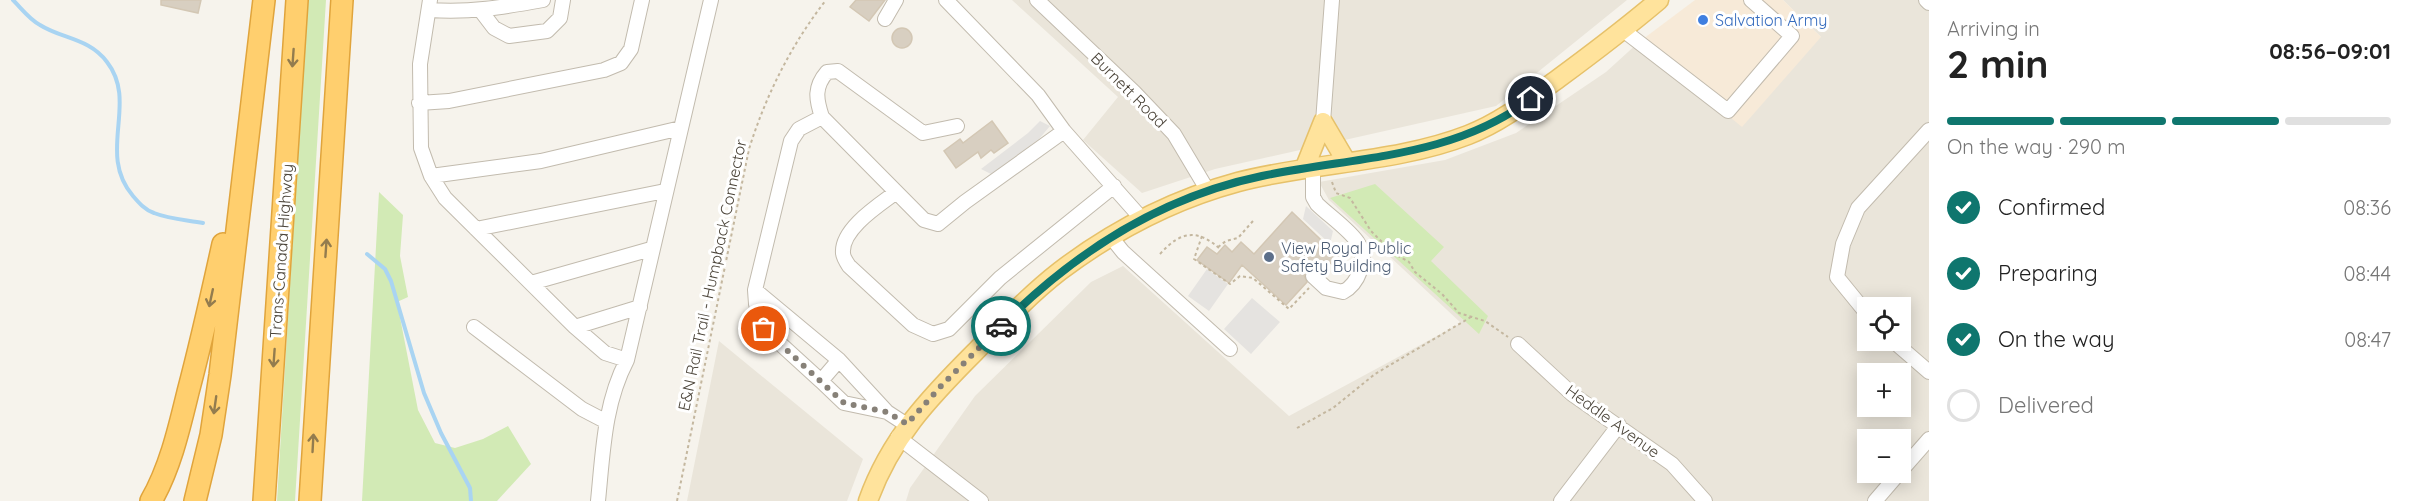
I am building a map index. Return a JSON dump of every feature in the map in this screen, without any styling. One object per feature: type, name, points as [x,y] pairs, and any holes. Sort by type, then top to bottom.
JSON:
[{"type":"highway","points":[[195,501],[214,415],[264,0]]},
{"type":"highway","name":"Trans-Canada Highway","points":[[264,501],[297,0]]},
{"type":"highway","points":[[310,501],[342,0]]},
{"type":"highway","points":[[151,501],[165,471],[179,429],[207,320],[249,117]]},
{"type":"main road","points":[[868,501],[878,473],[903,431],[942,385],[1059,272],[1111,237],[1142,219],[1208,191],[1259,176],[1323,164],[1408,153],[1470,135],[1512,113],[1623,30],[1659,0]]},
{"type":"main road","points":[[1323,122],[1323,164]]},
{"type":"main road","points":[[1323,122],[1323,164]]},
{"type":"street","points":[[543,0],[459,13],[430,5],[420,64],[421,148],[431,176],[444,198],[575,327],[605,353],[627,360]]},
{"type":"street","points":[[481,10],[494,28],[509,36],[547,31],[560,18],[563,0]]},
{"type":"street","points":[[419,103],[449,101],[593,72],[621,63],[632,49],[642,0]]},
{"type":"street","points":[[597,501],[605,421],[618,377],[627,360],[651,249],[711,0]]},
{"type":"street","points":[[885,19],[896,0]]},
{"type":"street","points":[[946,0],[1038,95],[1064,131],[1142,219]]},
{"type":"street","name":"Burnett Road","points":[[1037,0],[1134,92],[1174,134],[1208,191]]},
{"type":"street","points":[[1323,122],[1332,0]]},
{"type":"street","points":[[1623,30],[1728,111],[1792,36],[1751,0]]},
{"type":"street","points":[[957,126],[923,133],[837,71],[826,72],[819,81],[816,97],[822,117],[924,220],[938,224],[1064,131]]},
{"type":"street","points":[[822,117],[800,129],[791,141],[755,290],[756,304],[764,329],[844,403],[887,412]]},
{"type":"street","points":[[431,176],[541,161],[681,128]]},
{"type":"street","points":[[1857,302],[1837,277],[1844,244],[1858,208],[1929,130]]},
{"type":"street","points":[[1313,276],[1326,288],[1334,292],[1343,292],[1351,288],[1357,279],[1362,252],[1358,243],[1317,204],[1314,197],[1323,164]]},
{"type":"street","points":[[895,193],[861,218],[846,240],[843,253],[849,266],[913,325],[933,334],[949,329],[1000,278],[1114,186]]},
{"type":"street","points":[[476,229],[665,191]]},
{"type":"street","points":[[1111,237],[1122,252],[1230,349]]},
{"type":"street","points":[[531,283],[651,249]]},
{"type":"street","points":[[755,290],[838,360],[903,431],[981,501]]},
{"type":"street","points":[[575,327],[640,307]]},
{"type":"street","points":[[474,327],[582,409],[605,421]]},
{"type":"street","name":"Heddle Avenue","points":[[1518,344],[1572,394],[1672,464],[1705,501]]},
{"type":"street","points":[[1905,351],[1929,372]]},
{"type":"street","points":[[821,381],[838,360]]},
{"type":"street","points":[[1561,501],[1619,425]]},
{"type":"street","points":[[1911,459],[1929,439]]},
{"type":"street","points":[[1875,501],[1891,483]]},
{"type":"path","name":"E&N Rail Trail - Humpback Connector","points":[[677,501],[749,149],[758,120],[780,71],[800,35],[826,0]]},
{"type":"path","points":[[1323,164],[1336,193],[1350,198],[1371,231],[1393,253],[1409,262],[1415,272],[1442,294],[1459,313],[1485,321],[1518,344]]},
{"type":"path","points":[[1161,254],[1178,239],[1191,235],[1202,236],[1220,248],[1226,240],[1238,238],[1253,221]]},
{"type":"path","points":[[1202,236],[1194,259],[1230,284],[1240,276],[1253,278],[1289,309],[1302,295]]},
{"type":"path","points":[[1209,277],[1213,272]]},
{"type":"path","points":[[1297,428],[1333,408],[1375,374],[1471,317]]},
{"type":"shaded area","points":[[1012,0],[1627,0],[1496,106],[1215,169],[1142,193],[1083,140],[1118,97]]},
{"type":"shaded area","points":[[1695,0],[1783,0],[1821,37],[1742,127],[1639,42]]},
{"type":"shaded area","points":[[1783,0],[1929,0],[1929,501],[906,501],[910,488],[975,396],[1091,282],[1123,266],[1289,416],[1461,323],[1329,200],[1319,182],[1445,160],[1516,133],[1606,72],[1639,42],[1821,37]]},
{"type":"shaded area","points":[[1040,121],[1050,126],[1039,139],[991,174],[981,169],[1028,133]]},
{"type":"shaded area","points":[[1306,206],[1333,231],[1330,244],[1303,219]]},
{"type":"shaded area","points":[[1207,269],[1228,284],[1209,311],[1188,296]]},
{"type":"shaded area","points":[[1252,298],[1280,322],[1251,354],[1224,329]]},
{"type":"shaded area","points":[[719,341],[863,459],[847,501],[687,501]]},
{"type":"green space","points":[[307,0],[326,0],[295,501],[277,501]]},
{"type":"green space","points":[[1375,184],[1444,247],[1431,261],[1488,316],[1479,334],[1330,198]]},
{"type":"green space","points":[[379,192],[403,215],[400,256],[408,297],[397,302],[418,410],[435,443],[455,448],[483,439],[508,426],[531,464],[497,501],[362,501]]},
{"type":"building","points":[[161,0],[201,0],[198,13],[161,5]]},
{"type":"building","points":[[856,0],[885,0],[869,21],[850,7]]},
{"type":"building","points":[[898,28],[906,28],[912,34],[912,42],[906,48],[898,48],[892,42],[892,34]]},
{"type":"building","points":[[992,121],[1008,143],[994,153],[991,150],[981,158],[978,152],[956,168],[944,151],[960,139],[963,143]]},
{"type":"building","name":"View Royal Public Safety Building","points":[[1292,212],[1343,261],[1336,268],[1327,260],[1319,269],[1314,267],[1307,270],[1304,275],[1307,282],[1286,305],[1242,265],[1229,283],[1197,260],[1207,247],[1217,254],[1225,245],[1232,252],[1241,242],[1254,254]]},
{"type":"waterway","points":[[13,0],[36,23],[48,30],[84,43],[107,62],[116,78],[119,94],[118,163],[123,180],[133,196],[140,204],[154,213],[203,223]]},
{"type":"waterway","points":[[367,254],[385,269],[391,281],[424,393],[441,433],[470,488],[471,501]]},
{"type":"way so far","points":[[764,329],[844,403],[887,412],[907,424],[1001,326]]},
{"type":"place","name":"Salvation Army","points":[[1703,20]]},
{"type":"place","name":"View Royal Public Safety Building","points":[[1269,257]]},
{"type":"route","points":[[1001,326],[1059,272],[1142,219],[1208,191],[1259,176],[1305,167],[1408,153],[1440,145],[1470,135],[1512,113],[1531,99]]}]
